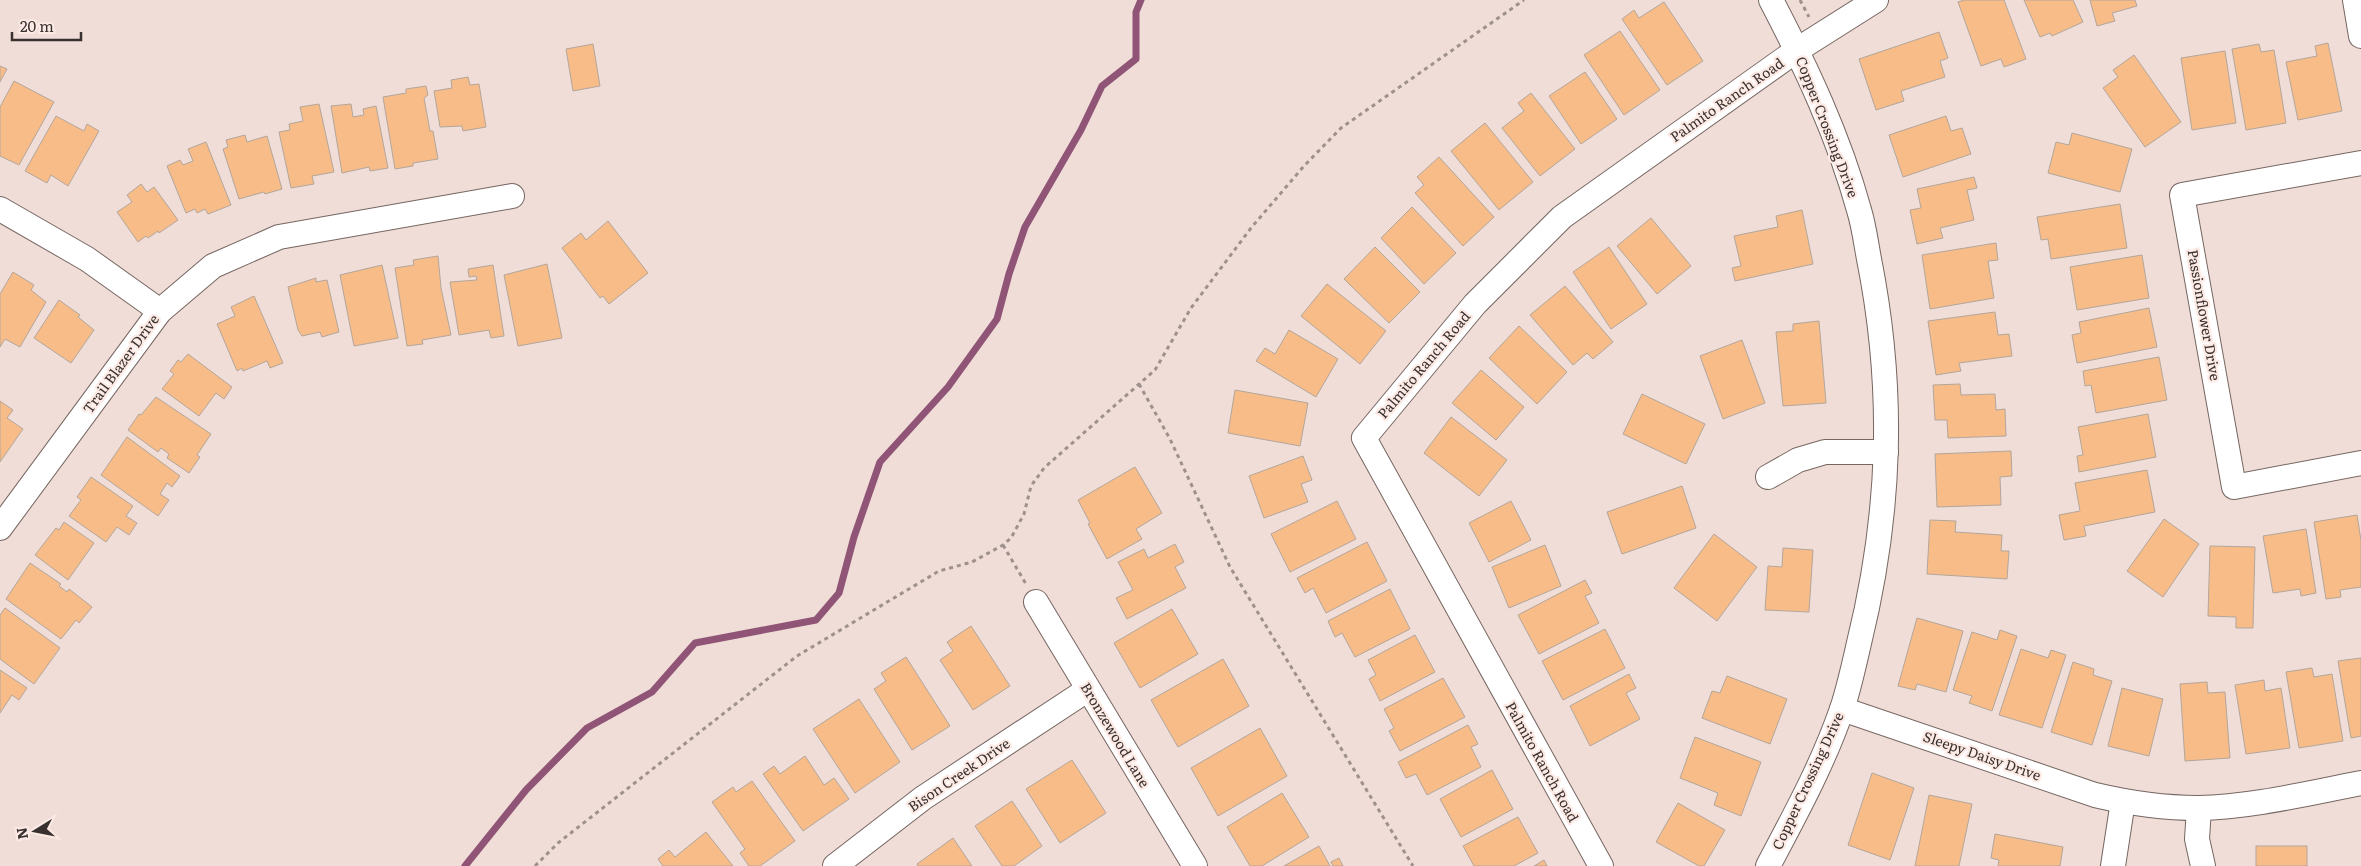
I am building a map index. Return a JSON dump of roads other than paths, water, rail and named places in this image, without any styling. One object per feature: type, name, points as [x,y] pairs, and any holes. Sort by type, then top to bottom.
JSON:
[{"type":"street","name":"Copper Crossing Drive","points":[[1768,866],[1817,769],[1842,709],[1868,609],[1878,543],[1886,452],[1887,404],[1880,313],[1860,212],[1846,168],[1821,102],[1771,0]]},
{"type":"street","name":"Palmito Ranch Road","points":[[1601,866],[1364,438],[1475,304],[1562,217],[1797,50],[1876,0]]},
{"type":"street","points":[[2355,0],[2361,36]]},
{"type":"street","name":"Passionflower Drive","points":[[2361,163],[2182,195],[2234,487],[2361,463]]},
{"type":"street","name":"Trail Blazer Drive","points":[[0,528],[160,311],[213,266],[279,238],[512,196]]},
{"type":"street","points":[[0,209],[87,259],[160,311]]},
{"type":"street","points":[[1768,477],[1798,460],[1825,452],[1886,452]]},
{"type":"street","name":"Bronzewood Lane","points":[[1036,602],[1195,866]]},
{"type":"street","name":"Bison Creek Drive","points":[[835,866],[923,798],[1088,690]]},
{"type":"street","name":"Sleepy Daisy Drive","points":[[1842,709],[2095,795],[2123,801],[2199,808],[2259,802],[2361,783]]},
{"type":"street","points":[[2114,866],[2123,801]]},
{"type":"street","points":[[2199,808],[2198,840],[2203,866]]},
{"type":"waterway","points":[[465,866],[526,790],[587,728],[652,692],[695,643],[816,620],[839,593],[854,537],[880,462],[948,387],[997,319],[1009,274],[1025,227],[1081,130],[1102,86],[1136,59],[1136,12],[1141,0]]}]
